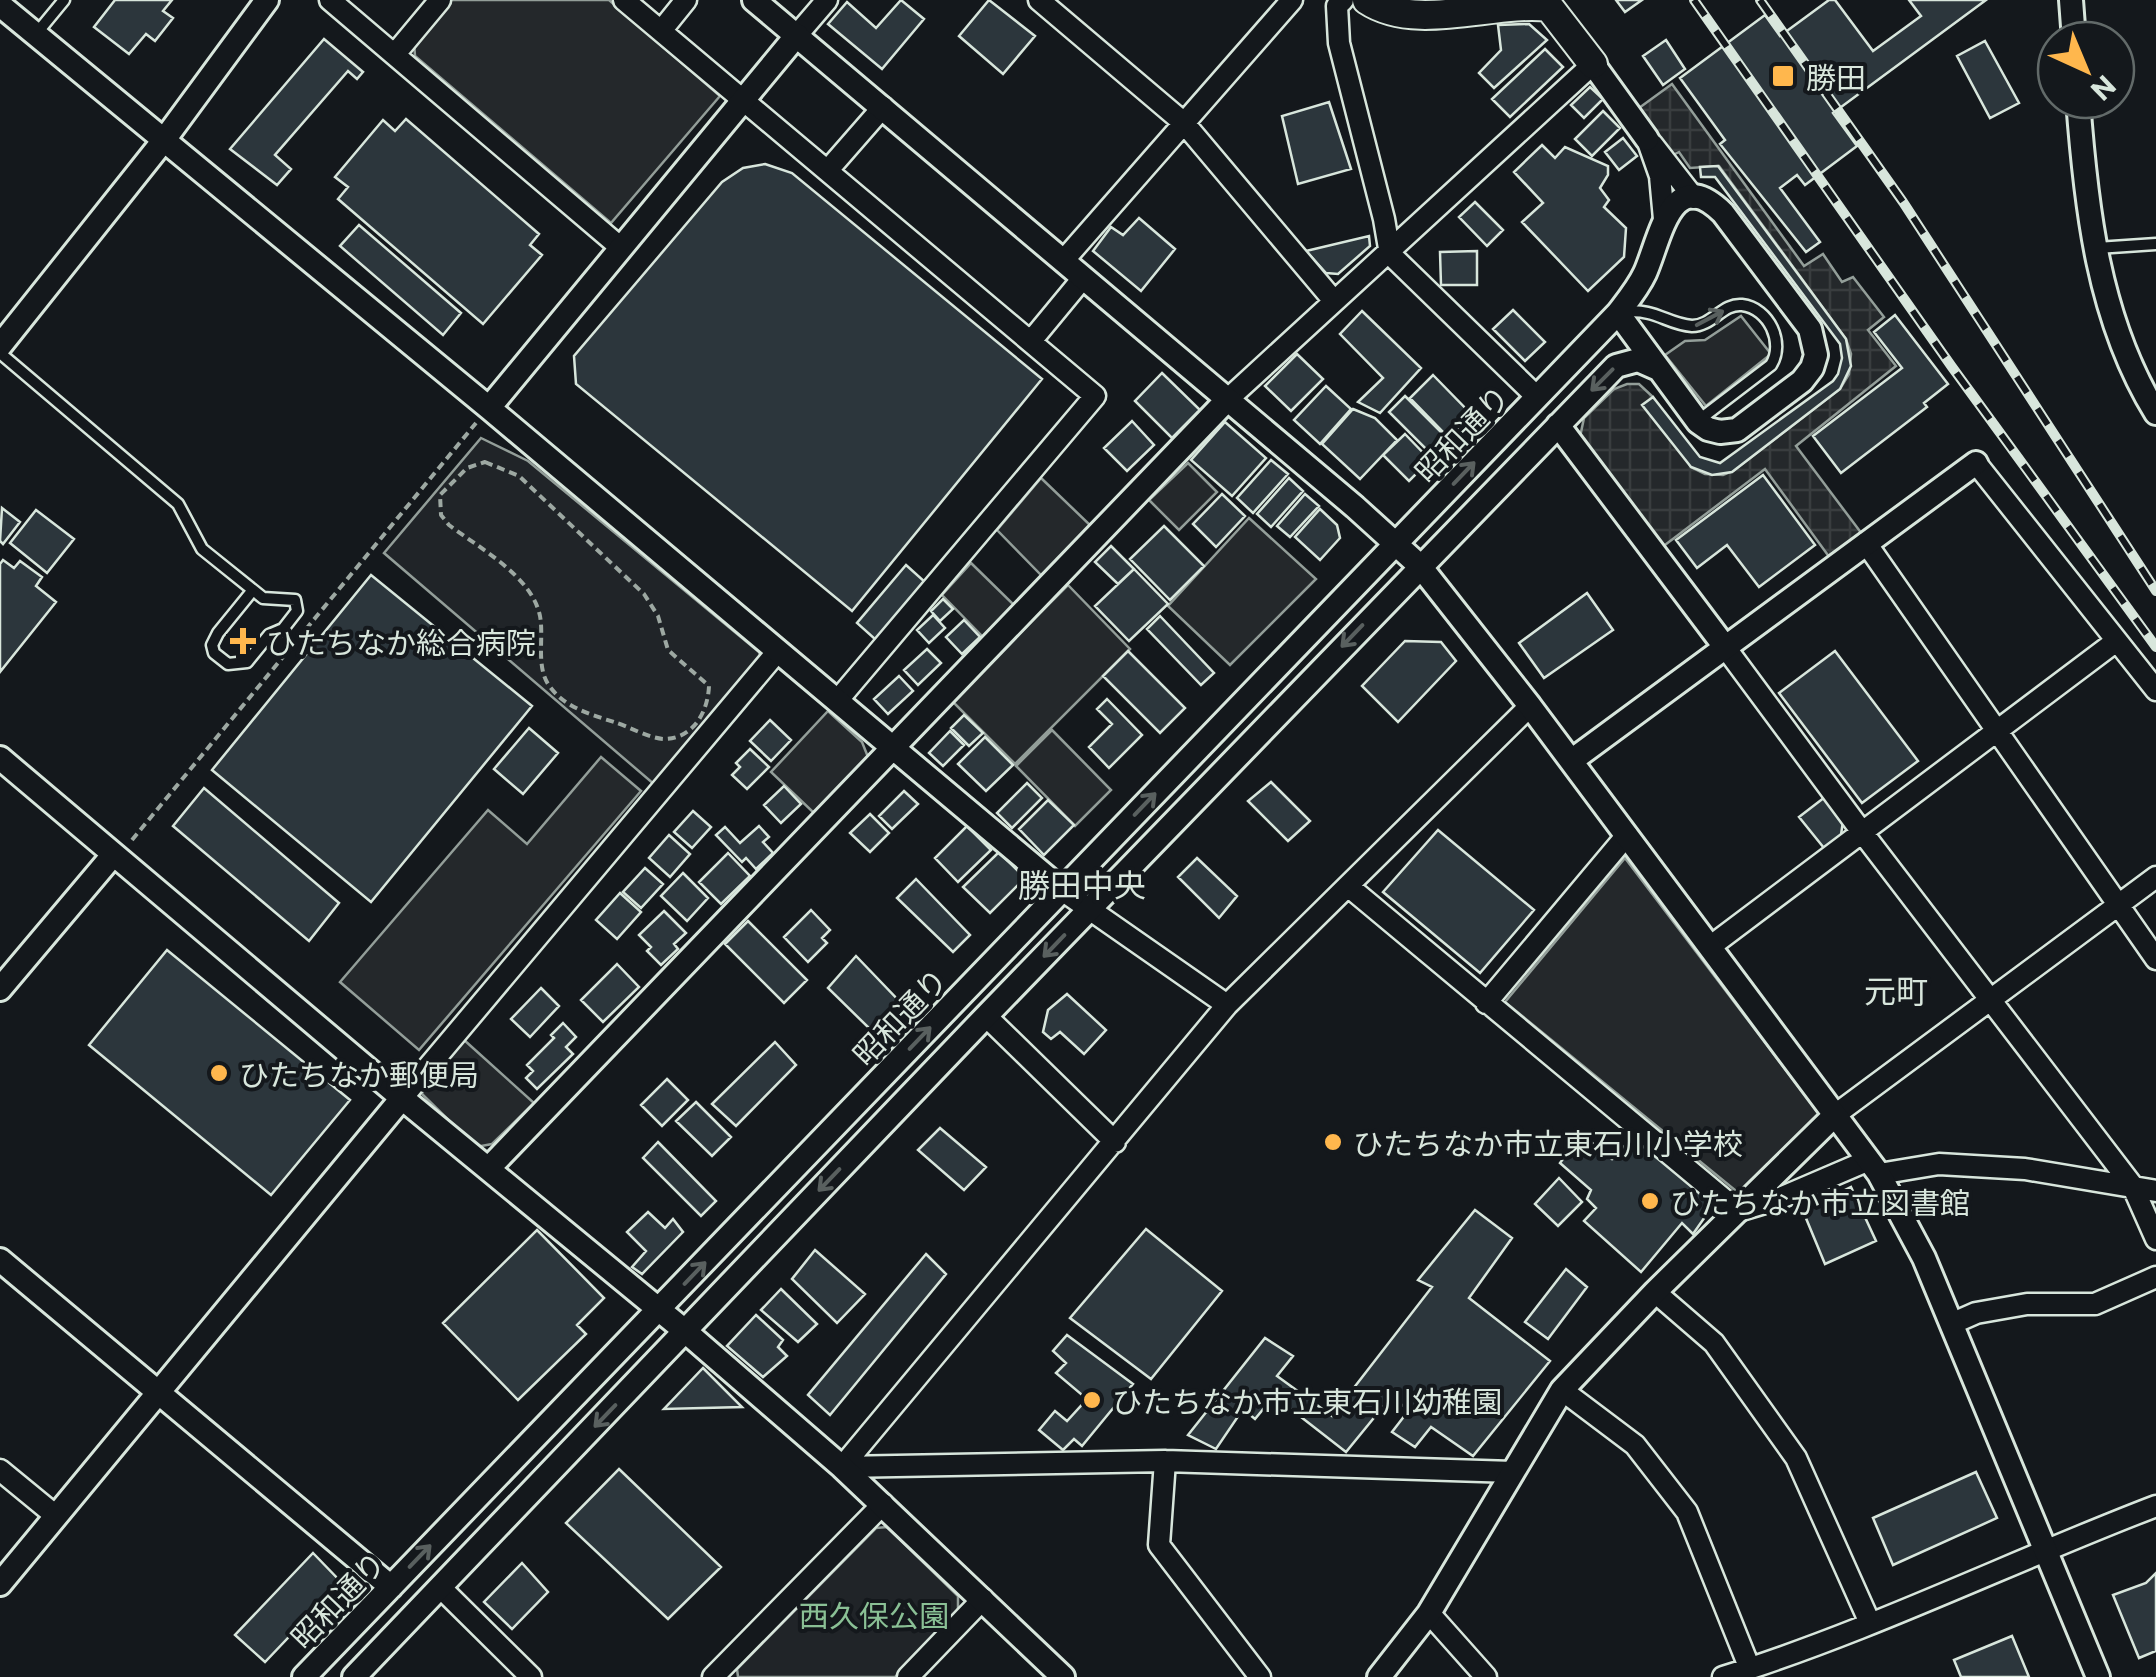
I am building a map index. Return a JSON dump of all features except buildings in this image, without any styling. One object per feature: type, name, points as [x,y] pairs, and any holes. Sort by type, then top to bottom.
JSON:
[{"type":"main road","points":[[1367,0],[1388,9],[1443,13],[1549,7],[1593,64]]},
{"type":"street","points":[[0,350],[164,140],[267,0]]},
{"type":"street","points":[[330,0],[620,247]]},
{"type":"street","points":[[395,54],[440,0]]},
{"type":"street","points":[[624,0],[1096,396],[837,701]]},
{"type":"street","points":[[661,31],[686,0]]},
{"type":"street","points":[[754,0],[1420,566],[1530,706],[1874,1167],[1924,1258],[2098,1677]]},
{"type":"street","points":[[488,408],[827,0]]},
{"type":"street","points":[[1039,0],[1184,123],[1334,302]]},
{"type":"street","points":[[1063,261],[1292,0]]},
{"type":"street","points":[[1334,2],[1339,43],[1390,254],[1538,397]]},
{"type":"street","points":[[0,4],[1062,890],[1227,1005]]},
{"type":"street","points":[[489,1168],[1227,400],[1593,64],[1694,198]]},
{"type":"street","points":[[828,170],[883,107]]},
{"type":"street","points":[[2080,120],[2094,248],[2131,366],[2156,413]]},
{"type":"street","points":[[1647,139],[1660,176],[1664,219]]},
{"type":"street","points":[[1618,313],[1698,422],[1720,432],[1737,430],[1802,381],[1812,368],[1816,356],[1810,329],[1723,213],[1705,200],[1694,198],[1674,204],[1664,219]]},
{"type":"street","name":"昭和通り","points":[[304,1677],[1618,313],[1648,268],[1664,219]]},
{"type":"street","points":[[1030,341],[1083,278]]},
{"type":"street","name":"昭和通り","points":[[354,1677],[1089,909],[1616,366],[1638,360],[1656,368]]},
{"type":"street","points":[[1558,425],[2132,1185],[2156,1239]]},
{"type":"street","points":[[1571,761],[1976,463],[2156,690]]},
{"type":"street","points":[[1866,543],[2156,959]]},
{"type":"street","points":[[1710,946],[2116,642]]},
{"type":"street","points":[[0,1584],[777,652]]},
{"type":"street","points":[[842,1467],[1227,1005],[1530,706]]},
{"type":"street","points":[[0,758],[685,1331],[883,1504],[1063,1677]]},
{"type":"street","points":[[1486,1003],[1626,835]]},
{"type":"street","points":[[4,976],[113,856]]},
{"type":"street","points":[[1379,1677],[1429,1613],[1562,1390],[1655,1292],[1835,1115],[2156,877]]},
{"type":"street","points":[[1348,886],[1738,1211]]},
{"type":"street","points":[[986,1016],[1115,1142]]},
{"type":"street","points":[[1738,1211],[1874,1167],[1939,1164],[2025,1169],[2156,1190]]},
{"type":"street","points":[[0,1260],[390,1587]]},
{"type":"street","points":[[1951,1324],[1976,1313],[2028,1304],[2094,1304],[2156,1278]]},
{"type":"street","points":[[1655,1292],[1714,1343],[1796,1458],[1870,1623]]},
{"type":"street","points":[[1562,1390],[1635,1445],[1687,1512],[1750,1669]]},
{"type":"street","points":[[842,1467],[1165,1461],[1513,1472]]},
{"type":"street","points":[[1165,1461],[1159,1546],[1260,1677]]},
{"type":"street","points":[[0,1470],[56,1516]]},
{"type":"street","points":[[721,1674],[883,1504]]},
{"type":"street","points":[[1723,1677],[1870,1623],[2156,1506]]},
{"type":"street","points":[[441,1588],[532,1677]]},
{"type":"street","points":[[908,1677],[983,1599]]},
{"type":"street","points":[[1429,1613],[1486,1677]]},
{"type":"lane","points":[[36,34],[64,0]]},
{"type":"lane","points":[[2094,248],[2156,244]]},
{"type":"lane","points":[[1618,313],[1641,310],[1695,326],[1706,324],[1730,306],[1744,305],[1757,311],[1772,328],[1778,340],[1778,354],[1771,365],[1698,422]]},
{"type":"lane","points":[[0,350],[178,504],[202,548],[263,598],[295,600],[297,611],[283,628],[269,635],[247,662],[228,664],[219,660],[212,645],[253,590]]},
{"type":"path","points":[[113,856],[130,843],[488,408]]},
{"type":"path","points":[[485,462],[519,476],[644,594],[658,616],[668,650],[709,686],[708,703],[700,721],[687,732],[664,738],[575,709],[548,684],[543,671],[540,615],[534,598],[441,515],[440,496],[467,468],[485,462]]},
{"type":"green space","points":[[481,438],[528,461],[759,652],[763,662],[655,785],[384,553]]},
{"type":"green space","name":"西久保公園","points":[[887,1527],[958,1596],[958,1611],[895,1677],[738,1677],[737,1669],[876,1528]]},
{"type":"shaded area","points":[[450,0],[609,0],[720,96],[611,223],[415,56],[414,42]]},
{"type":"shaded area","points":[[1672,84],[1804,266],[1823,254],[1842,282],[1853,277],[1884,317],[1868,330],[1896,366],[1796,446],[1862,534],[1830,558],[1765,469],[1661,548],[1580,437],[1584,418],[1614,389],[1639,384],[1653,397],[1691,467],[1705,474],[1723,475],[1840,389],[1849,374],[1851,354],[1846,339],[1719,166],[1690,168],[1679,152],[1673,155],[1639,108]]},
{"type":"shaded area","points":[[1741,316],[1771,354],[1706,406],[1665,355],[1685,341],[1705,340]]},
{"type":"shaded area","points":[[1188,463],[1217,492],[1179,530],[1149,500]]},
{"type":"shaded area","points":[[1041,478],[1091,526],[1042,576],[997,530]]},
{"type":"shaded area","points":[[1249,518],[1316,579],[1230,665],[1168,606]]},
{"type":"shaded area","points":[[971,563],[1015,606],[983,637],[942,595]]},
{"type":"shaded area","points":[[1068,585],[1130,649],[1015,764],[952,701]]},
{"type":"shaded area","points":[[828,711],[862,742],[868,757],[815,814],[771,772]]},
{"type":"shaded area","points":[[1052,730],[1111,790],[1075,826],[1016,766]]},
{"type":"shaded area","points":[[601,757],[641,791],[419,1050],[340,982],[488,810],[527,844]]},
{"type":"shaded area","points":[[1625,858],[1820,1115],[1741,1195],[1505,1002]]},
{"type":"shaded area","points":[[463,1039],[534,1103],[492,1144],[476,1147],[422,1094],[425,1080]]},
{"type":"railway","points":[[1694,0],[1952,367],[2156,647]]},
{"type":"railway","points":[[1760,0],[1903,202],[2156,591]]},
{"type":"place","name":"勝田","points":[[1783,76]]},
{"type":"place","name":"ひたちなか総合病院","points":[[243,641]]},
{"type":"place","name":"ひたちなか郵便局","points":[[219,1073]]},
{"type":"place","name":"ひたちなか市立東石川小学校","points":[[1333,1142]]},
{"type":"place","name":"ひたちなか市立図書館","points":[[1650,1201]]},
{"type":"place","name":"ひたちなか市立東石川幼稚園","points":[[1092,1400]]},
{"type":"district","name":"勝田中央","points":[[1082,884]]},
{"type":"district","name":"元町","points":[[1896,990]]}]
